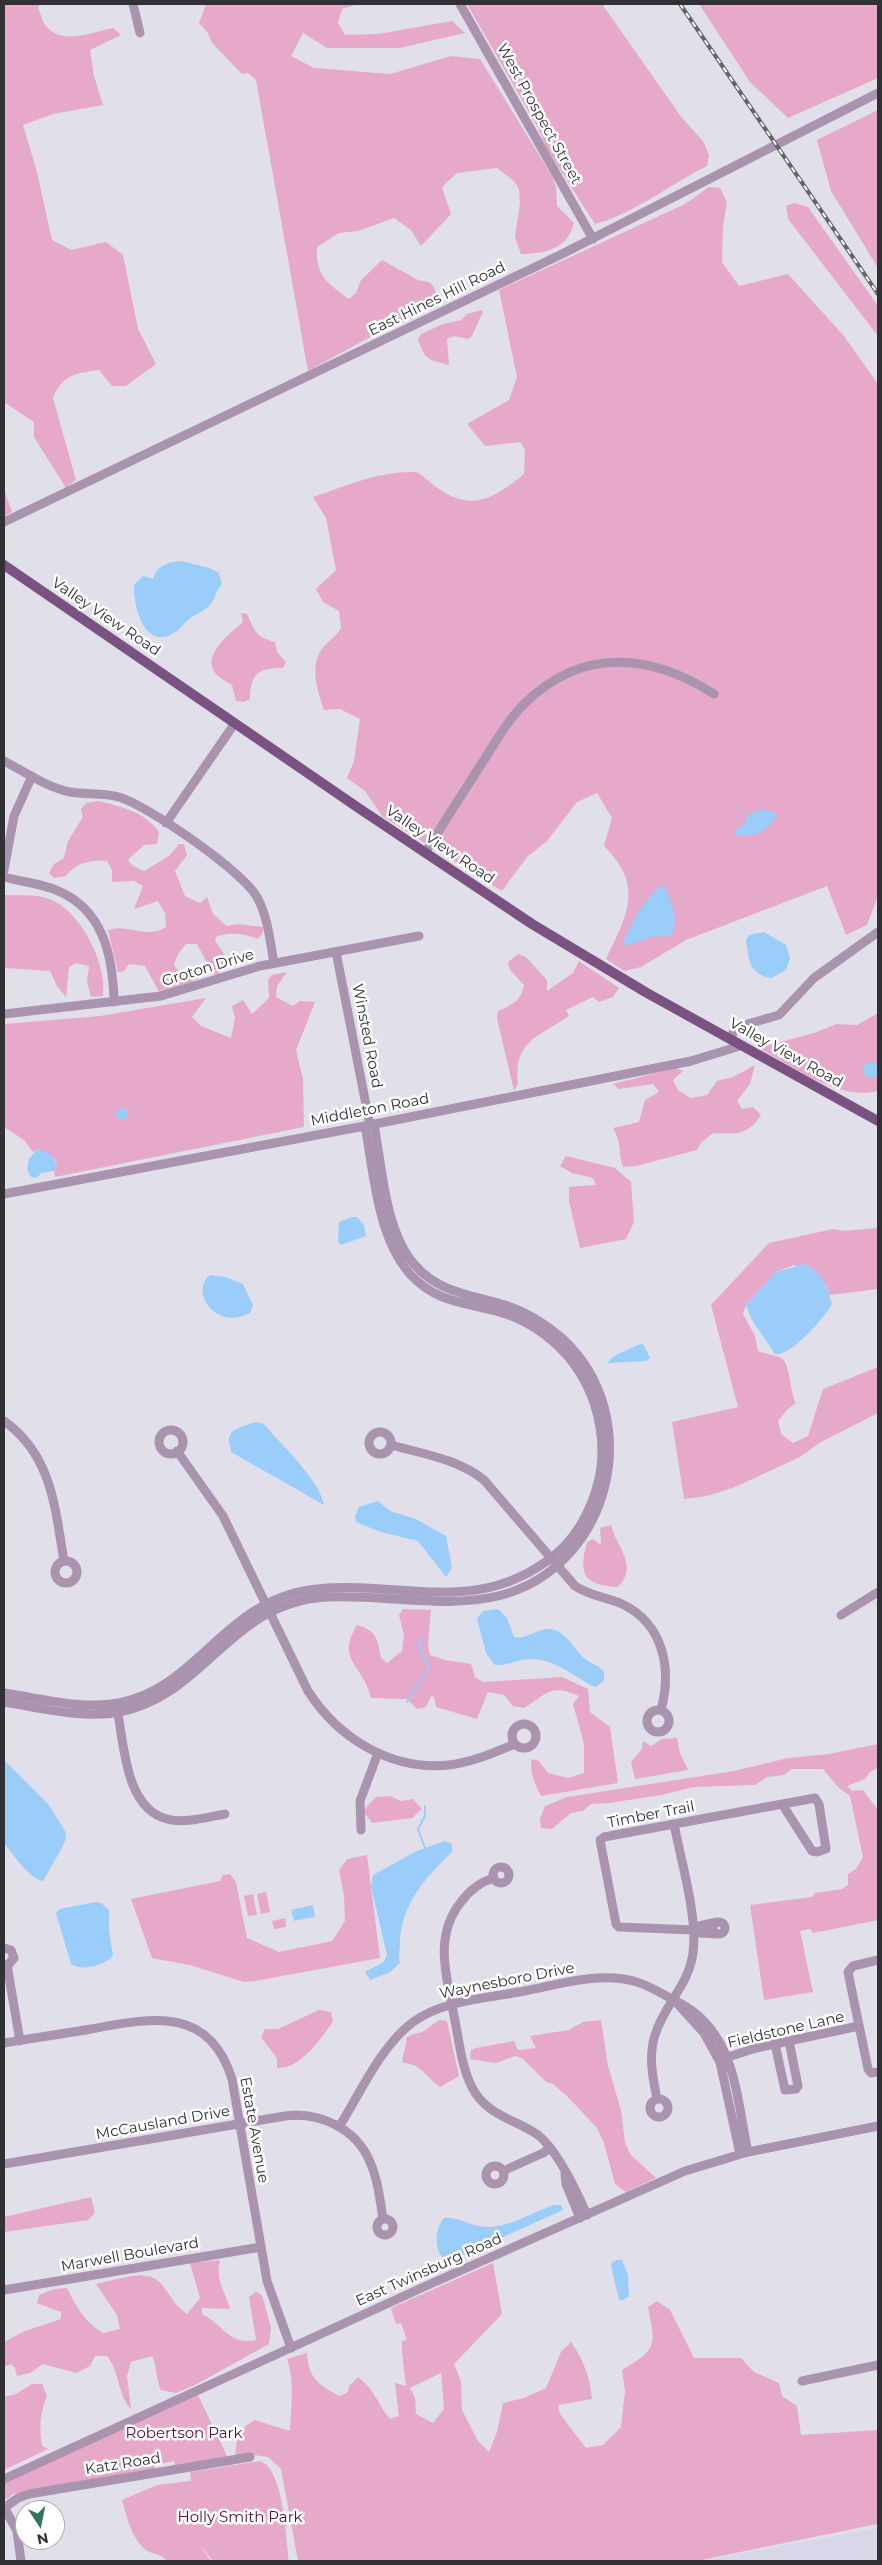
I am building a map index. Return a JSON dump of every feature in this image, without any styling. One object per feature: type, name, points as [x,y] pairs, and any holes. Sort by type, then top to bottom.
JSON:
[{"type":"main road","name":"Valley View Road","points":[[4,565],[425,853],[601,966],[878,1122]]},
{"type":"street","points":[[133,4],[140,33]]},
{"type":"street","name":"West Prospect Street","points":[[460,4],[593,238]]},
{"type":"street","name":"East Hines Hill Road","points":[[4,522],[593,238],[878,93]]},
{"type":"street","points":[[425,853],[517,712],[539,690],[561,677],[598,665],[637,663],[658,667],[682,675],[714,694]]},
{"type":"street","points":[[166,823],[235,723]]},
{"type":"street","points":[[4,762],[61,790],[110,795],[128,800],[166,823],[230,868],[252,889],[264,914],[274,963]]},
{"type":"street","points":[[4,870],[14,816],[32,776]]},
{"type":"street","points":[[4,878],[58,890],[77,902],[90,914],[101,930],[108,950],[114,1002]]},
{"type":"street","points":[[729,1039],[735,1030],[742,1026],[779,1015],[814,978],[878,932]]},
{"type":"street","name":"Groton Drive","points":[[4,1014],[167,995],[239,971],[419,936]]},
{"type":"street","name":"Winsted Road","points":[[117,1708],[170,1681],[234,1624],[313,1589],[414,1596],[470,1592],[492,1588],[522,1578],[554,1562],[574,1535],[593,1500],[602,1460],[602,1413],[584,1381],[559,1347],[518,1319],[477,1303],[437,1284],[421,1272],[406,1254],[391,1217],[370,1125],[336,952]]},
{"type":"street","name":"Middleton Road","points":[[4,1194],[370,1125],[690,1061],[740,1046]]},
{"type":"street","points":[[4,1421],[30,1445],[46,1472],[52,1492],[64,1561]]},
{"type":"street","points":[[391,1445],[456,1463],[476,1474],[581,1590],[628,1608],[650,1627],[659,1642],[666,1668],[666,1685],[660,1710]]},
{"type":"street","points":[[177,1451],[223,1516],[308,1690],[322,1711],[354,1740],[378,1753],[414,1763],[448,1765],[478,1759],[515,1744]]},
{"type":"street","points":[[841,1615],[878,1592]]},
{"type":"street","points":[[4,1693],[117,1708]]},
{"type":"street","points":[[4,1702],[83,1714],[117,1708]]},
{"type":"street","points":[[117,1708],[132,1786],[148,1809],[167,1819],[177,1820],[225,1814]]},
{"type":"street","points":[[361,1830],[360,1801],[378,1753]]},
{"type":"street","name":"Timber Trail","points":[[694,1930],[622,1928],[617,1926],[600,1843],[604,1837],[782,1804],[817,1799],[826,1849],[812,1851],[782,1804]]},
{"type":"street","points":[[657,2099],[651,2062],[652,2044],[657,2029],[689,1973],[694,1952],[694,1930],[674,1824]]},
{"type":"street","points":[[494,1878],[479,1884],[466,1896],[455,1910],[446,1929],[443,1958],[464,2063],[474,2091],[491,2110],[533,2132],[550,2148],[565,2174],[574,2185],[584,2216]]},
{"type":"street","points":[[717,1922],[713,1928],[717,1934],[700,1933],[694,1930],[699,1926],[717,1922]]},
{"type":"street","points":[[4,1948],[11,1950],[14,1955],[13,1960],[5,1965],[20,2041]]},
{"type":"street","points":[[874,2072],[859,2026],[849,1968],[878,1960]]},
{"type":"street","name":"Waynesboro Drive","points":[[339,2127],[395,2038],[422,2017],[452,2005],[604,1978],[637,1982],[674,2000],[704,2033],[723,2059],[744,2153]]},
{"type":"street","name":"Estate Avenue","points":[[4,2043],[141,2020],[170,2020],[184,2024],[203,2036],[222,2056],[232,2079],[261,2247],[273,2301],[291,2348]]},
{"type":"street","name":"Fieldstone Lane","points":[[723,2059],[776,2044],[859,2026]]},
{"type":"street","points":[[776,2044],[785,2090],[796,2089],[798,2086],[789,2041]]},
{"type":"street","name":"McCausland Drive","points":[[4,2164],[300,2115],[321,2118],[339,2127],[359,2144],[370,2162],[383,2219]]},
{"type":"street","name":"East Twinsburg Road","points":[[4,2478],[685,2172],[744,2153],[878,2126]]},
{"type":"street","points":[[503,2171],[543,2154],[550,2148]]},
{"type":"street","name":"Marwell Boulevard","points":[[4,2290],[261,2247]]},
{"type":"street","points":[[802,2381],[878,2366]]},
{"type":"street","name":"Katz Road","points":[[4,2507],[14,2500],[29,2494],[250,2457]]},
{"type":"street","points":[[4,2507],[17,2531],[21,2561]]},
{"type":"shaded area","points":[[878,2528],[878,2561],[698,2561]]},
{"type":"green space","points":[[4,4],[40,4],[38,8],[45,24],[53,32],[61,35],[78,36],[113,28],[121,35],[90,50],[94,76],[103,105],[53,114],[23,125],[37,172],[52,240],[71,250],[106,242],[123,255],[138,329],[156,364],[126,386],[112,386],[99,370],[71,376],[61,384],[53,398],[76,480],[66,488],[34,437],[34,422],[4,402]]},
{"type":"green space","points":[[206,4],[358,4],[342,9],[338,23],[345,35],[378,34],[452,21],[465,33],[400,48],[327,48],[303,33],[291,56],[314,68],[390,74],[451,56],[480,59],[552,176],[556,187],[557,206],[574,223],[571,232],[561,244],[554,248],[538,253],[521,254],[515,237],[520,203],[519,189],[514,181],[497,168],[457,173],[442,187],[451,214],[421,246],[411,230],[394,218],[358,231],[339,233],[317,247],[318,265],[324,278],[349,299],[356,293],[361,280],[382,260],[418,280],[429,282],[434,287],[438,300],[308,371],[256,80],[248,73],[242,74],[212,43],[208,33],[199,23]]},
{"type":"green space","points":[[467,4],[602,4],[682,118],[703,141],[709,155],[707,166],[638,206],[595,224],[546,148],[538,128]]},
{"type":"green space","points":[[699,4],[878,4],[878,78],[788,118],[750,82]]},
{"type":"green space","points":[[878,110],[878,268],[831,191],[817,140]]},
{"type":"green space","points":[[709,187],[720,188],[727,202],[723,227],[722,262],[739,286],[788,274],[844,336],[878,384],[878,896],[867,925],[846,935],[827,886],[686,940],[641,967],[624,971],[606,959],[626,914],[628,887],[624,874],[616,860],[604,846],[612,818],[597,793],[577,802],[547,841],[527,857],[502,891],[382,816],[365,791],[347,778],[354,761],[360,719],[340,709],[324,710],[317,688],[315,673],[317,659],[322,649],[341,628],[339,611],[323,602],[316,589],[336,570],[326,518],[313,497],[375,477],[401,472],[414,472],[419,473],[445,493],[469,501],[479,500],[501,491],[524,474],[525,449],[520,442],[485,446],[467,424],[509,400],[517,377],[499,290],[685,204]]},
{"type":"green space","points":[[794,203],[808,207],[878,306],[878,336],[788,219],[786,206]]},
{"type":"green space","points":[[481,310],[483,312],[472,336],[468,339],[454,336],[447,339],[449,365],[432,360],[425,355],[418,339],[421,334],[443,324],[461,320],[467,314]]},
{"type":"green space","points":[[4,490],[12,512],[4,516]]},
{"type":"green space","points":[[241,613],[247,614],[256,633],[263,638],[275,642],[277,652],[286,662],[283,668],[267,669],[258,674],[252,683],[250,699],[244,702],[236,701],[232,685],[216,674],[212,667],[214,652],[225,638],[243,622]]},
{"type":"green space","points":[[98,801],[124,808],[140,815],[154,825],[159,832],[157,844],[144,845],[128,860],[133,866],[144,871],[169,856],[179,844],[184,844],[187,855],[175,871],[185,896],[200,903],[207,897],[213,914],[227,926],[237,924],[263,927],[263,933],[258,939],[237,934],[216,937],[215,942],[222,950],[225,958],[224,967],[217,975],[213,974],[197,944],[186,944],[178,954],[174,965],[180,973],[197,966],[200,977],[188,984],[159,992],[145,966],[129,964],[124,971],[118,972],[108,930],[123,928],[151,932],[166,927],[165,913],[158,901],[134,909],[143,886],[134,881],[112,882],[112,870],[107,861],[84,863],[70,871],[66,876],[54,878],[49,873],[54,864],[64,858],[68,841],[83,817],[81,809],[86,803]]},
{"type":"green space","points":[[4,895],[46,898],[58,903],[70,913],[89,938],[96,953],[101,968],[103,996],[91,997],[87,982],[89,966],[76,963],[69,967],[66,997],[57,986],[50,971],[4,968]]},
{"type":"green space","points":[[518,954],[526,957],[547,980],[547,991],[573,973],[579,961],[619,988],[613,997],[599,1002],[593,997],[566,1010],[569,1016],[530,1042],[520,1058],[517,1070],[518,1084],[514,1091],[497,1018],[498,1011],[515,1002],[523,990],[524,985],[510,970],[508,962]]},
{"type":"green space","points":[[287,972],[277,986],[276,997],[293,1006],[300,1001],[315,1002],[296,1050],[303,1079],[304,1127],[55,1177],[54,1171],[57,1166],[54,1158],[37,1149],[33,1152],[24,1140],[4,1127],[4,1024],[100,1016],[206,998],[192,1017],[201,1026],[231,1038],[235,1018],[232,1006],[243,1000],[252,1014],[269,998],[268,980],[272,975]]},
{"type":"green space","points":[[878,1013],[878,1091],[862,1093],[831,1087],[758,1048],[814,1033],[837,1024],[857,1025]]},
{"type":"green space","points":[[755,1065],[750,1084],[737,1101],[742,1109],[753,1107],[761,1115],[751,1127],[734,1133],[713,1133],[701,1143],[697,1150],[636,1166],[623,1167],[618,1138],[613,1128],[639,1122],[645,1100],[659,1092],[653,1084],[619,1089],[613,1084],[675,1068],[683,1071],[673,1080],[678,1090],[690,1098],[707,1095],[717,1081],[733,1077]]},
{"type":"green space","points":[[566,1156],[615,1168],[631,1182],[634,1222],[626,1239],[580,1248],[569,1201],[569,1187],[596,1185],[593,1178],[572,1173],[560,1166]]},
{"type":"green space","points":[[878,1228],[878,1289],[830,1295],[826,1285],[794,1265],[776,1272],[746,1305],[743,1314],[755,1336],[758,1351],[781,1358],[787,1365],[796,1403],[778,1421],[781,1434],[793,1443],[808,1436],[823,1389],[878,1367],[878,1413],[819,1443],[800,1457],[735,1487],[707,1496],[684,1499],[672,1422],[738,1407],[711,1305],[769,1243],[833,1229],[844,1231]]},
{"type":"green space","points":[[611,1525],[627,1564],[624,1579],[618,1587],[591,1581],[586,1576],[583,1563],[587,1542],[593,1539],[601,1545],[600,1528]]},
{"type":"green space","points":[[403,1609],[431,1610],[428,1644],[430,1655],[445,1660],[471,1664],[475,1677],[483,1682],[562,1677],[588,1689],[590,1712],[610,1727],[618,1783],[541,1796],[532,1774],[532,1759],[539,1761],[548,1773],[568,1778],[584,1773],[584,1744],[573,1704],[579,1696],[569,1692],[555,1690],[549,1692],[524,1708],[513,1706],[504,1695],[488,1692],[477,1719],[436,1707],[434,1697],[431,1696],[426,1707],[417,1709],[407,1699],[371,1698],[363,1678],[350,1655],[351,1637],[357,1625],[369,1630],[377,1641],[381,1658],[387,1663],[402,1651],[404,1635],[399,1615]]},
{"type":"green space","points":[[677,1738],[680,1753],[688,1770],[635,1779],[631,1762],[642,1749],[643,1741],[651,1746],[662,1739]]},
{"type":"green space","points":[[878,1744],[878,1768],[870,1772],[865,1779],[847,1786],[852,1791],[863,1790],[878,1810],[878,1920],[813,1933],[810,1929],[800,1931],[813,1992],[764,2000],[750,1905],[812,1897],[815,1893],[842,1889],[848,1885],[848,1874],[856,1869],[863,1857],[850,1796],[838,1787],[823,1769],[792,1769],[784,1775],[767,1777],[755,1785],[694,1787],[661,1795],[591,1804],[583,1811],[571,1813],[552,1829],[541,1828],[540,1819],[545,1806],[567,1797],[734,1771],[788,1758],[829,1754]]},
{"type":"green space","points":[[390,1796],[401,1801],[413,1799],[422,1809],[412,1818],[372,1823],[363,1811],[376,1797]]},
{"type":"green space","points":[[367,1855],[380,1958],[244,1982],[190,1965],[152,1958],[131,1899],[220,1881],[223,1875],[230,1874],[236,1882],[247,1938],[279,1952],[332,1941],[345,1921],[344,1896],[339,1870],[347,1859]]},
{"type":"green space","points":[[266,1892],[270,1912],[261,1914],[257,1894]]},
{"type":"green space","points":[[253,1894],[257,1915],[248,1916],[244,1896]]},
{"type":"green space","points":[[285,1918],[286,1927],[274,1929],[272,1921]]},
{"type":"green space","points":[[319,2010],[331,2012],[333,2022],[302,2058],[294,2064],[277,2068],[277,2058],[261,2037],[265,2029],[278,2029]]},
{"type":"green space","points":[[440,2020],[447,2021],[459,2076],[440,2087],[419,2068],[403,2063],[403,2060],[406,2038],[422,2032]]},
{"type":"green space","points":[[601,2020],[608,2066],[621,2110],[625,2143],[631,2155],[656,2178],[626,2192],[615,2184],[604,2143],[597,2128],[553,2084],[546,2082],[522,2058],[515,2056],[496,2063],[470,2059],[471,2050],[476,2048],[514,2041],[518,2050],[536,2048],[530,2036],[569,2030],[583,2022]]},
{"type":"green space","points":[[91,2197],[95,2213],[88,2220],[4,2232],[4,2217]]},
{"type":"green space","points":[[220,2260],[220,2280],[230,2309],[202,2308],[202,2314],[239,2340],[256,2340],[249,2297],[256,2292],[262,2295],[271,2328],[269,2344],[195,2385],[176,2393],[161,2390],[152,2356],[131,2362],[127,2376],[131,2409],[123,2397],[114,2369],[107,2356],[95,2356],[90,2366],[76,2373],[43,2364],[30,2373],[17,2376],[15,2368],[11,2364],[4,2367],[4,2342],[25,2331],[61,2319],[61,2312],[37,2303],[39,2295],[54,2289],[67,2288],[82,2313],[91,2324],[103,2333],[120,2329],[117,2315],[96,2284],[131,2276],[148,2276],[156,2279],[176,2304],[187,2314],[200,2298],[190,2263]]},
{"type":"green space","points":[[493,2263],[502,2314],[454,2364],[461,2381],[462,2410],[478,2441],[489,2452],[497,2432],[503,2403],[524,2398],[546,2388],[561,2352],[571,2342],[586,2369],[592,2399],[558,2405],[560,2414],[586,2448],[603,2445],[621,2427],[625,2391],[622,2370],[642,2357],[651,2346],[653,2339],[648,2307],[657,2301],[670,2310],[694,2358],[741,2358],[754,2372],[779,2383],[782,2396],[797,2406],[801,2435],[878,2430],[878,2524],[696,2561],[298,2561],[281,2469],[268,2457],[254,2455],[235,2456],[238,2431],[255,2420],[290,2431],[292,2385],[287,2359],[307,2353],[312,2375],[320,2384],[339,2396],[347,2393],[350,2385],[358,2377],[372,2392],[390,2419],[399,2416],[395,2383],[406,2386],[402,2341],[407,2340],[401,2323],[396,2324],[391,2308]],"holes":[[[441,2373],[444,2409],[433,2423],[416,2414],[415,2398],[410,2388]]]},
{"type":"green space","points":[[32,2384],[42,2384],[47,2396],[41,2420],[41,2433],[42,2446],[48,2449],[4,2470],[4,2397],[16,2394]]},
{"type":"green space","name":"Robertson Park","points":[[198,2395],[228,2458],[175,2467],[174,2461],[154,2465],[155,2471],[13,2494],[7,2499],[4,2498],[4,2482]]},
{"type":"green space","name":"Holly Smith Park","points":[[260,2461],[268,2467],[279,2490],[285,2521],[289,2561],[213,2561],[199,2544],[211,2561],[167,2561],[163,2557],[146,2550],[137,2540],[130,2527],[122,2500],[157,2485],[191,2481],[190,2472]]},
{"type":"water","points":[[181,561],[210,568],[219,573],[222,585],[209,606],[188,620],[177,631],[166,637],[157,637],[150,633],[139,616],[134,595],[134,585],[143,576],[153,579],[157,571],[163,566],[171,562]]},
{"type":"water","points":[[763,809],[775,813],[775,819],[767,828],[757,834],[747,836],[735,835],[734,831],[745,824],[747,815]]},
{"type":"water","points":[[663,884],[672,903],[675,916],[672,936],[652,937],[626,946],[623,941],[635,918],[645,903]]},
{"type":"water","points":[[764,932],[786,945],[790,958],[786,970],[771,978],[758,973],[754,969],[749,960],[747,947],[746,940],[749,935]]},
{"type":"water","points":[[871,1062],[877,1064],[879,1070],[877,1076],[871,1078],[865,1076],[863,1070],[865,1064]]},
{"type":"water","points":[[122,1108],[128,1114],[122,1120],[116,1114]]},
{"type":"water","points":[[37,1149],[51,1154],[57,1166],[54,1171],[41,1173],[37,1178],[31,1177],[27,1170],[29,1159]]},
{"type":"water","points":[[357,1217],[364,1225],[366,1236],[341,1245],[338,1241],[339,1222]]},
{"type":"water","points":[[804,1264],[815,1271],[823,1280],[832,1304],[815,1327],[798,1343],[782,1353],[775,1354],[752,1320],[746,1305],[776,1272]]},
{"type":"water","points":[[210,1275],[225,1277],[243,1284],[253,1305],[250,1313],[238,1317],[226,1317],[209,1307],[204,1299],[203,1291],[204,1282]]},
{"type":"water","points":[[640,1344],[644,1345],[650,1358],[646,1361],[607,1363],[614,1356]]},
{"type":"water","points":[[256,1422],[264,1424],[299,1463],[321,1495],[324,1505],[231,1452],[229,1442],[232,1433],[239,1428]]},
{"type":"water","points":[[378,1501],[390,1511],[416,1519],[446,1536],[452,1568],[446,1577],[418,1541],[381,1532],[356,1522],[355,1516],[359,1507]]},
{"type":"water","points":[[498,1609],[507,1618],[514,1637],[523,1637],[544,1629],[559,1632],[584,1658],[604,1671],[604,1681],[596,1687],[590,1685],[556,1665],[541,1660],[528,1659],[495,1665],[486,1653],[477,1618],[483,1611]]},
{"type":"water","points":[[4,1760],[49,1805],[65,1831],[66,1838],[63,1846],[43,1881],[26,1871],[4,1843]]},
{"type":"water","points":[[445,1841],[452,1844],[452,1852],[424,1881],[405,1916],[401,1929],[400,1963],[390,1972],[370,1980],[365,1972],[384,1962],[387,1955],[371,1886],[373,1875],[417,1851]]},
{"type":"water","points":[[96,1902],[101,1903],[109,1910],[109,1931],[113,1956],[99,1965],[75,1966],[71,1964],[56,1913],[60,1909]]},
{"type":"water","points":[[313,1905],[315,1917],[294,1921],[291,1910]]},
{"type":"water","points":[[554,2205],[561,2205],[563,2210],[461,2256],[444,2259],[437,2245],[437,2233],[444,2218],[480,2227],[495,2227]]},
{"type":"water","points":[[622,2260],[628,2275],[629,2296],[623,2300],[619,2300],[611,2266],[612,2262]]},
{"type":"waterway","points":[[407,1702],[429,1668],[419,1646],[423,1637]]},
{"type":"waterway","points":[[425,1806],[425,1816],[418,1829],[425,1848]]},
{"type":"railway","points":[[680,4],[878,294]]}]
